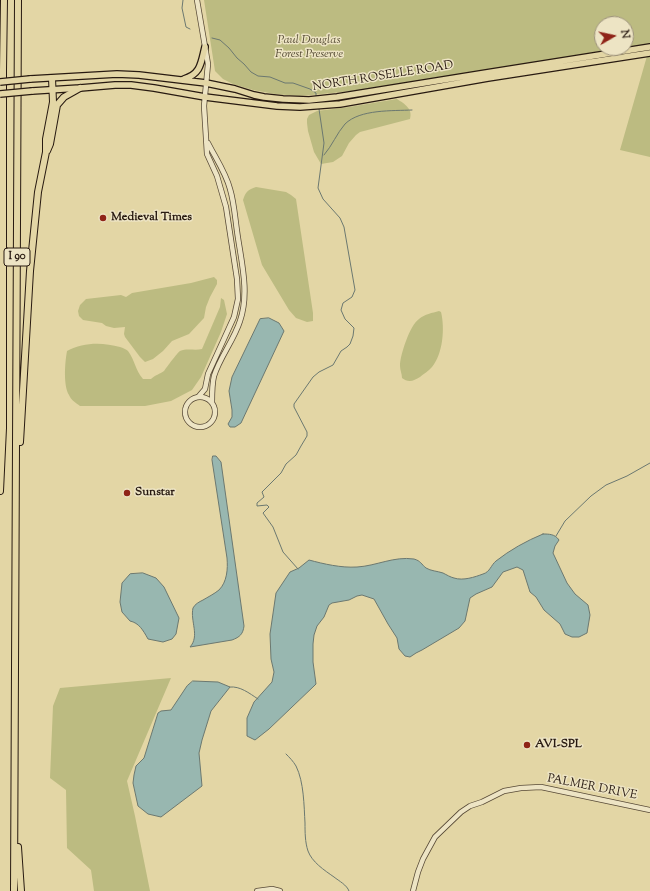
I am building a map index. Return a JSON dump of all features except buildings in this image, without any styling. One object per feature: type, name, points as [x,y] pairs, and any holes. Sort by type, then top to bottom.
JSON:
[{"type":"highway","name":"I 90","points":[[0,491],[3,428],[4,0]]},
{"type":"highway","name":"I 90","points":[[14,891],[18,0]]},
{"type":"highway","points":[[16,514],[30,271],[38,192],[46,152],[46,139],[53,102],[52,78]]},
{"type":"highway","points":[[46,152],[50,144],[57,105],[64,97],[80,88]]},
{"type":"highway","points":[[0,385],[3,428]]},
{"type":"highway","points":[[14,794],[21,891]]},
{"type":"main road","points":[[182,80],[191,77],[196,72],[200,65],[205,47]]},
{"type":"main road","name":"NORTH ROSELLE ROAD","points":[[0,82],[117,74],[139,75],[206,83],[254,95],[309,100],[324,99],[650,47]]},
{"type":"main road","name":"NORTH ROSELLE ROAD","points":[[0,94],[131,85],[205,97],[277,106],[300,107],[340,104],[488,78],[650,53]]},
{"type":"street","points":[[198,0],[208,64],[204,106],[207,154],[217,176],[226,207],[237,279],[238,299],[232,323],[208,374],[205,389],[199,396],[189,401],[185,407],[185,414],[189,423],[201,427],[211,422],[214,418],[215,410],[209,399],[199,396]]},
{"type":"street","points":[[207,141],[230,188],[245,285],[244,306],[240,321],[214,377],[212,403]]},
{"type":"street","points":[[226,207],[233,205]]},
{"type":"street","points":[[234,257],[241,256]]},
{"type":"street","points":[[237,304],[244,306]]},
{"type":"street","name":"PALMER DRIVE","points":[[413,891],[420,866],[435,837],[461,812],[470,806],[504,791],[541,787],[650,810]]},
{"type":"street","points":[[257,891],[272,889],[280,891]]},
{"type":"green space","name":"Paul Douglas Forest Preserve","points":[[204,0],[650,0],[650,44],[634,47],[634,16],[594,16],[594,53],[362,90],[299,96],[253,90],[233,84],[223,79],[215,71]]},
{"type":"green space","points":[[647,56],[650,56],[650,157],[620,150]]},
{"type":"green space","points":[[397,99],[409,110],[411,115],[410,119],[360,132],[349,143],[342,156],[333,162],[321,164],[314,152],[308,131],[307,119],[309,115],[317,111]]},
{"type":"green space","points":[[256,187],[286,192],[296,199],[313,321],[307,322],[296,318],[289,310],[262,265],[243,200],[248,191]]},
{"type":"green space","points":[[214,277],[217,280],[217,284],[206,307],[204,318],[189,334],[172,341],[153,359],[145,362],[125,337],[125,327],[114,328],[106,326],[102,323],[83,320],[79,316],[78,311],[80,305],[86,299],[121,295],[126,297],[132,293],[191,283]]},
{"type":"green space","points":[[221,298],[224,300],[227,314],[221,332],[201,377],[192,390],[171,401],[145,406],[80,406],[70,397],[65,380],[67,351],[86,344],[107,344],[120,347],[128,351],[143,379],[151,379],[164,371],[180,351],[202,349],[220,307]]},
{"type":"green space","points":[[439,311],[441,312],[443,333],[441,348],[436,362],[418,378],[411,381],[406,381],[402,378],[400,361],[412,327],[419,319]]},
{"type":"green space","points":[[171,678],[127,781],[150,891],[94,891],[91,870],[67,848],[66,790],[50,778],[53,706],[60,688]]},
{"type":"water","points":[[269,318],[279,323],[284,331],[241,423],[235,427],[230,427],[228,424],[232,417],[232,410],[229,391],[232,377],[260,319]]},
{"type":"water","points":[[213,456],[216,456],[221,462],[244,626],[241,635],[232,640],[190,647],[193,643],[195,633],[192,613],[193,608],[197,603],[222,587],[227,571],[227,558],[212,460]]},
{"type":"water","points":[[543,534],[554,535],[559,540],[553,553],[567,583],[575,594],[588,605],[590,615],[587,633],[579,637],[572,637],[565,634],[560,624],[544,610],[536,597],[530,592],[523,570],[517,567],[503,572],[492,587],[470,598],[465,621],[459,628],[410,657],[405,656],[399,649],[397,638],[374,599],[362,595],[349,600],[332,603],[329,605],[324,617],[317,626],[314,635],[313,662],[316,684],[269,729],[255,740],[247,736],[247,718],[254,702],[272,682],[274,672],[271,659],[270,634],[276,593],[290,572],[299,568],[309,560],[351,567],[407,558],[420,562],[430,570],[443,573],[450,577],[465,579],[485,573],[496,561],[507,553]]},
{"type":"water","points":[[143,573],[156,578],[164,587],[179,618],[176,634],[172,639],[163,642],[148,639],[140,627],[136,623],[130,621],[122,612],[120,602],[122,583],[130,574]]},
{"type":"water","points":[[193,681],[218,682],[230,687],[211,711],[202,740],[199,753],[202,786],[161,817],[148,814],[138,806],[133,783],[136,766],[144,758],[158,713],[161,711],[171,710],[187,686]]},
{"type":"waterway","points":[[183,0],[182,8],[186,27],[190,29]]},
{"type":"waterway","points":[[212,38],[220,40],[251,72],[258,76],[270,77],[285,83],[293,83],[310,89],[316,93],[316,96]]},
{"type":"waterway","points":[[298,569],[283,552],[273,527],[263,513],[269,507],[267,505],[257,506],[257,503],[264,497],[262,492],[281,473],[286,464],[296,455],[307,436],[307,432],[294,407],[294,404],[313,377],[319,372],[333,365],[341,351],[350,344],[354,328],[345,319],[341,310],[343,303],[352,297],[355,290],[344,227],[340,218],[323,199],[318,188],[324,143],[319,109]]},
{"type":"waterway","points":[[324,155],[342,128],[351,119],[368,113],[412,110]]},
{"type":"waterway","points":[[556,536],[565,521],[591,496],[606,485],[627,476],[650,463]]},
{"type":"waterway","points":[[230,687],[241,689],[258,699]]},
{"type":"waterway","points":[[286,754],[293,761],[301,779],[308,851],[315,862],[322,869],[345,885],[349,891]]},
{"type":"place","name":"Medieval Times","points":[[103,218]]},
{"type":"place","name":"Sunstar","points":[[127,493]]},
{"type":"place","name":"AVI-SPL","points":[[527,745]]}]
